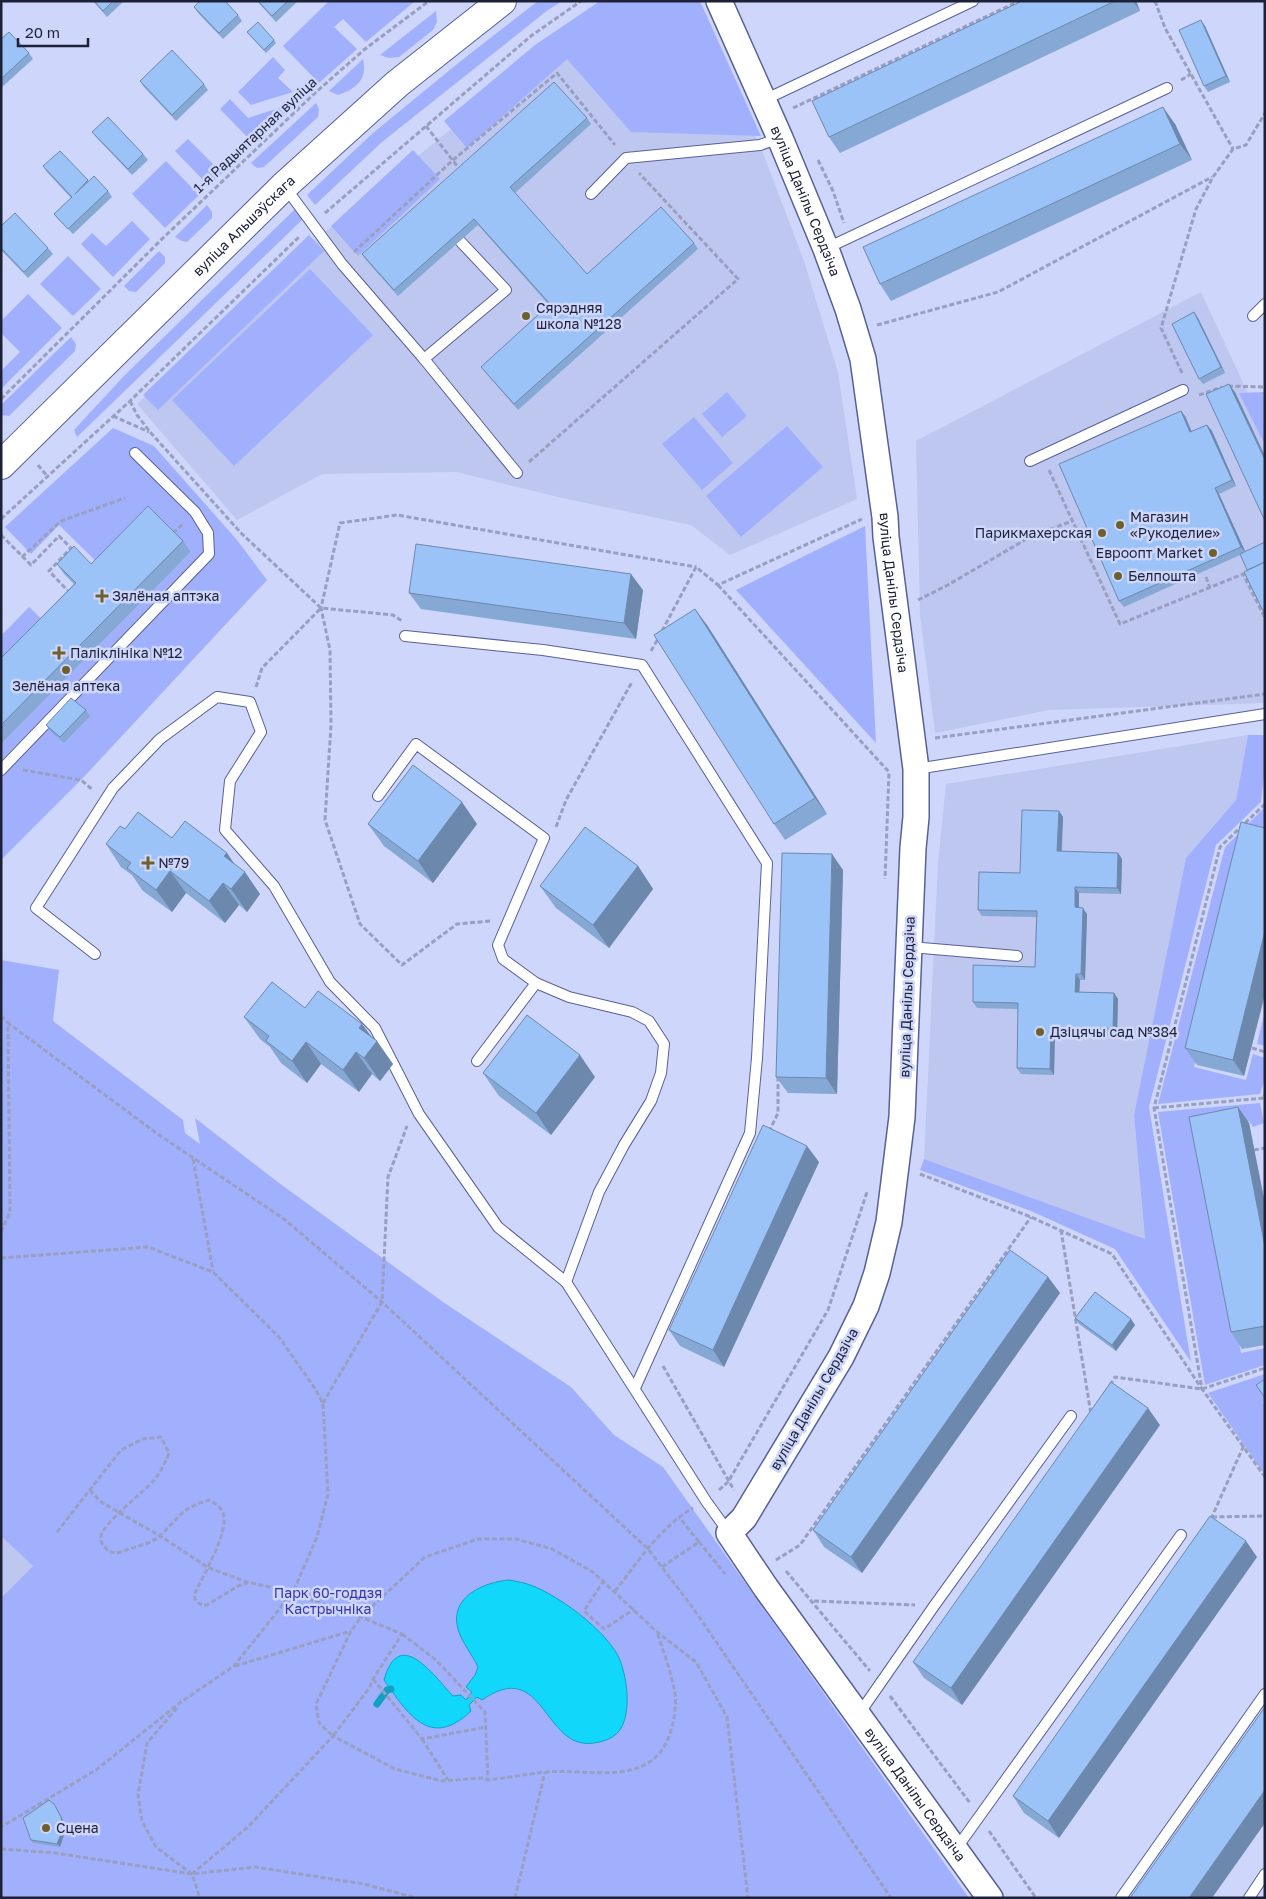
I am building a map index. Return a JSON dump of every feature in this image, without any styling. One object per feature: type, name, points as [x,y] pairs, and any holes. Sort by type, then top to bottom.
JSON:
[{"type":"main road","name":"вуліца Альшэўскага","points":[[1,465],[284,186],[397,84],[502,1]]},
{"type":"street","name":"вуліца Данілы Сердзіча","points":[[719,1],[774,96],[780,138],[826,249],[848,309],[863,359],[886,517],[886,537],[925,768],[916,816],[913,848],[902,1118],[889,1222],[877,1273],[866,1306],[841,1356],[744,1518],[729,1533],[766,1588],[990,1898]]},
{"type":"lane","points":[[774,96],[973,1]]},
{"type":"lane","points":[[826,249],[1167,88]]},
{"type":"lane","points":[[592,194],[626,158],[760,145],[780,138]]},
{"type":"lane","points":[[284,186],[342,264],[424,358],[517,473]]},
{"type":"lane","points":[[424,358],[506,290],[460,241]]},
{"type":"lane","points":[[1254,316],[1265,304]]},
{"type":"lane","points":[[1030,460],[1184,385]]},
{"type":"lane","points":[[1,770],[209,554],[208,533],[194,512],[135,453]]},
{"type":"lane","points":[[405,636],[543,650],[642,665],[767,863],[757,1058],[750,1133],[635,1388]]},
{"type":"lane","points":[[95,954],[36,908],[113,788],[160,739],[217,697],[250,702],[260,732],[230,782],[225,830],[274,886],[330,982],[375,1028],[419,1114],[498,1227],[566,1282],[706,1501],[729,1533]]},
{"type":"lane","points":[[925,768],[1265,714]]},
{"type":"lane","points":[[378,796],[416,744],[544,838],[498,945],[503,959],[536,983],[569,998],[632,1012],[649,1021],[664,1044],[661,1073],[651,1101],[599,1192],[566,1282]]},
{"type":"lane","points":[[910,946],[1018,956]]},
{"type":"lane","points":[[477,1061],[536,983]]},
{"type":"lane","points":[[858,1714],[1070,1416]]},
{"type":"lane","points":[[956,1850],[1181,1535]]},
{"type":"lane","points":[[1121,1898],[1265,1694]]},
{"type":"lane","points":[[1249,1898],[1265,1874]]},
{"type":"path","name":"1-я Радыятарная вуліца","points":[[1,399],[162,239],[316,92],[365,49],[429,1]]},
{"type":"path","points":[[1,519],[130,401],[313,224],[531,36],[581,1]]},
{"type":"path","points":[[793,108],[1019,1]]},
{"type":"path","points":[[1155,1],[1165,28],[1233,149]]},
{"type":"path","points":[[984,18],[987,24]]},
{"type":"path","points":[[932,42],[935,49]]},
{"type":"path","points":[[889,62],[892,69]]},
{"type":"path","points":[[342,264],[452,160],[557,73],[626,158],[738,279],[517,473]]},
{"type":"path","points":[[842,84],[845,91]]},
{"type":"path","points":[[774,96],[793,108],[797,116]]},
{"type":"path","points":[[1184,385],[1161,328],[1196,209],[1213,176],[1233,149],[1246,145],[1265,113]]},
{"type":"path","points":[[426,126],[463,172]]},
{"type":"path","points":[[817,158],[833,192],[849,237]]},
{"type":"path","points":[[877,325],[998,292],[1213,176]]},
{"type":"path","points":[[874,316],[878,334]]},
{"type":"path","points":[[1193,398],[1225,386],[1265,387]]},
{"type":"path","points":[[130,401],[137,415],[150,432],[241,532],[321,608],[393,615],[405,623]]},
{"type":"path","points":[[113,416],[150,432]]},
{"type":"path","points":[[1046,464],[1120,624],[1249,572]]},
{"type":"path","points":[[22,557],[60,521],[124,498]]},
{"type":"path","points":[[510,919],[457,924],[402,965],[360,924],[325,820],[331,716],[330,650],[321,608],[340,523],[396,515],[696,567]]},
{"type":"path","points":[[910,603],[946,586],[1030,537],[1072,521]]},
{"type":"path","points":[[1,535],[31,565],[59,536],[71,548],[49,571],[72,595]]},
{"type":"path","points":[[1243,574],[1265,618]]},
{"type":"path","points":[[1206,577],[1210,588]]},
{"type":"path","points":[[718,585],[889,772],[885,888]]},
{"type":"path","points":[[250,702],[262,668],[321,608]]},
{"type":"path","points":[[925,768],[930,739],[1265,694]]},
{"type":"path","points":[[19,770],[81,780]]},
{"type":"path","points":[[1202,1389],[1154,1108],[1220,846],[1265,804]]},
{"type":"path","points":[[1,1016],[193,1159],[284,1219],[382,1302],[648,1549],[693,1608],[891,1898]]},
{"type":"path","points":[[1,1232],[10,1212],[8,1023]]},
{"type":"path","points":[[1252,1048],[1265,1052]]},
{"type":"path","points":[[766,1140],[778,1113],[778,1073]]},
{"type":"path","points":[[1154,1108],[1264,1096],[1265,1104]]},
{"type":"path","points":[[323,1404],[382,1302],[388,1177],[414,1105]]},
{"type":"path","points":[[1254,1150],[1265,1148]]},
{"type":"path","points":[[193,1159],[213,1272]]},
{"type":"path","points":[[913,1171],[1031,1217],[1112,1254],[1202,1389],[1265,1477]]},
{"type":"path","points":[[615,1591],[648,1549],[679,1517],[706,1501],[728,1482],[828,1310],[867,1191]]},
{"type":"path","points":[[776,1560],[800,1545],[1031,1217]]},
{"type":"path","points":[[1061,1230],[1090,1414],[1098,1419]]},
{"type":"path","points":[[1,1258],[148,1247],[213,1272],[279,1336],[316,1390],[323,1404],[328,1494],[317,1536],[293,1592],[234,1666],[181,1702],[96,1770],[1,1827]]},
{"type":"path","points":[[988,1279],[994,1282]]},
{"type":"path","points":[[955,1326],[961,1330]]},
{"type":"path","points":[[652,1350],[728,1482]]},
{"type":"path","points":[[925,1368],[931,1372]]},
{"type":"path","points":[[1105,1392],[1115,1378],[1202,1389],[1265,1368]]},
{"type":"path","points":[[1085,1421],[1095,1406]]},
{"type":"path","points":[[896,1409],[902,1412]]},
{"type":"path","points":[[57,1532],[121,1450],[143,1439],[161,1438],[168,1453],[163,1468],[153,1481],[101,1533],[100,1540],[109,1552],[117,1553],[152,1542],[184,1511],[209,1500],[218,1505],[224,1514],[224,1526],[209,1568],[194,1595],[195,1600],[201,1605],[213,1603],[247,1582]]},
{"type":"path","points":[[868,1449],[873,1453]]},
{"type":"path","points":[[90,1490],[101,1502],[160,1536],[209,1568],[247,1582],[293,1592],[402,1634],[436,1660],[485,1712],[488,1780]]},
{"type":"path","points":[[833,1497],[839,1501]]},
{"type":"path","points":[[1212,1517],[1265,1516]]},
{"type":"path","points":[[662,1567],[699,1542],[679,1517]]},
{"type":"path","points":[[657,1632],[676,1695],[673,1726],[663,1751],[650,1763],[636,1770],[545,1772],[488,1780],[483,1778],[442,1781],[395,1769],[333,1736],[319,1723],[316,1704],[351,1631],[361,1617],[425,1557],[478,1539],[516,1539],[552,1549],[604,1580],[657,1632],[696,1662],[727,1716],[748,1898]]},
{"type":"path","points":[[604,1580],[584,1610],[604,1629],[634,1609]]},
{"type":"path","points":[[813,1601],[934,1606]]},
{"type":"path","points":[[234,1666],[351,1631]]},
{"type":"path","points":[[192,1874],[248,1827],[333,1736],[370,1687],[373,1679],[402,1634]]},
{"type":"path","points":[[373,1679],[422,1739],[448,1780]]},
{"type":"path","points":[[891,1696],[896,1689]]},
{"type":"path","points":[[181,1702],[147,1743],[138,1795],[142,1821],[156,1847],[192,1874],[200,1898]]},
{"type":"path","points":[[422,1739],[486,1727]]},
{"type":"path","points":[[515,1898],[545,1772]]},
{"type":"path","points":[[1,1849],[55,1853],[192,1874],[255,1867],[364,1884],[417,1898]]},
{"type":"shaded area","name":"Сярэдняя школа №128","points":[[608,1],[739,107],[760,145],[804,261],[838,372],[857,499],[730,555],[691,525],[571,500],[456,472],[322,474],[237,520],[137,404],[321,235]]},
{"type":"shaded area","points":[[1201,292],[1265,430],[1265,703],[1049,710],[935,733],[920,615],[916,441]]},
{"type":"shaded area","name":"Дзіцячы сад №384","points":[[1248,735],[1236,800],[1186,858],[1134,1115],[1145,1240],[924,1159],[938,863],[946,784]]},
{"type":"shaded area","points":[[1,1536],[33,1566],[1,1598]]},
{"type":"shaded area","points":[[509,1580],[536,1587],[564,1603],[592,1625],[614,1649],[623,1671],[627,1688],[627,1699],[624,1722],[621,1729],[613,1737],[594,1743],[577,1742],[564,1733],[532,1696],[519,1689],[503,1690],[482,1700],[477,1697],[469,1705],[471,1711],[456,1722],[443,1727],[432,1727],[421,1723],[411,1715],[384,1680],[390,1664],[398,1656],[407,1656],[417,1660],[427,1668],[453,1696],[461,1695],[466,1700],[472,1692],[466,1687],[475,1675],[478,1667],[458,1629],[457,1618],[459,1608],[471,1593],[489,1584]]},
{"type":"green space","points":[[329,1],[415,1],[366,42],[343,19],[334,27],[357,49],[319,83],[283,46]]},
{"type":"green space","points":[[538,1],[562,1],[548,10],[382,142],[315,205],[307,195],[373,133]]},
{"type":"green space","points":[[600,1],[700,1],[761,136],[631,132],[567,59],[467,148],[444,121],[535,45]]},
{"type":"green space","points":[[436,11],[437,22],[433,30],[399,57],[389,58],[380,55]]},
{"type":"green space","points":[[273,57],[285,70],[278,78],[293,92],[251,105],[238,92]]},
{"type":"green space","points":[[363,59],[364,72],[362,78],[355,86],[338,95],[329,91]]},
{"type":"green space","points":[[230,99],[248,118],[298,102],[253,143],[220,109]]},
{"type":"green space","points":[[316,103],[319,109],[318,117],[264,167],[257,168],[251,163]]},
{"type":"green space","points":[[188,139],[222,173],[209,186],[175,151]]},
{"type":"green space","points":[[413,150],[440,179],[358,256],[331,226]]},
{"type":"green space","points":[[166,161],[199,195],[165,228],[132,194]]},
{"type":"green space","points":[[207,205],[212,212],[212,218],[187,242],[175,237]]},
{"type":"green space","points":[[294,210],[299,210],[304,218],[77,437],[74,430],[123,377]]},
{"type":"green space","points":[[132,221],[150,239],[113,277],[81,244],[92,233],[106,246]]},
{"type":"green space","points":[[309,235],[324,251],[158,410],[143,395]]},
{"type":"green space","points":[[159,251],[165,257],[165,263],[136,292],[129,291],[124,286]]},
{"type":"green space","points":[[68,256],[101,289],[73,316],[40,284]]},
{"type":"green space","points":[[310,269],[373,335],[234,466],[172,400]]},
{"type":"green space","points":[[28,294],[62,328],[1,389],[1,371],[20,352],[1,333],[1,321]]},
{"type":"green space","points":[[71,337],[76,344],[75,351],[9,416],[1,415],[1,405]]},
{"type":"green space","points":[[727,392],[747,416],[722,437],[702,414]]},
{"type":"green space","points":[[1265,392],[1265,445],[1239,393]]},
{"type":"green space","points":[[694,417],[733,463],[702,490],[662,444]]},
{"type":"green space","points":[[787,426],[823,467],[741,537],[706,496]]},
{"type":"green space","points":[[113,428],[154,446],[237,540],[267,580],[81,780],[1,860],[1,744],[191,552],[105,570],[59,525],[31,554],[5,527]]},
{"type":"green space","points":[[865,526],[876,743],[736,590]]},
{"type":"green space","points":[[29,607],[51,628],[1,678],[1,636]]},
{"type":"green space","points":[[1248,735],[1265,735],[1265,766],[1261,802],[1216,845],[1149,1107],[1191,1362],[1115,1249],[1031,1211],[920,1170],[924,1159],[1145,1239],[1134,1115],[1186,858],[1236,800]]},
{"type":"green space","points":[[1265,807],[1265,839],[1251,836],[1194,1067],[1246,1080],[1253,1054],[1265,1058],[1265,1078],[1260,1094],[1158,1104],[1225,847]]},
{"type":"green space","name":"Парк 60-годдзя Кастрычніка","points":[[1,960],[59,970],[53,1021],[183,1120],[185,1133],[200,1144],[195,1118],[279,1183],[443,1302],[571,1387],[614,1435],[663,1467],[969,1898],[1,1898],[1,1598],[33,1566],[1,1536]]},
{"type":"green space","points":[[1265,1011],[1265,1046],[1257,1044]]},
{"type":"green space","points":[[1260,1103],[1264,1123],[1253,1127],[1249,1121],[1198,1131],[1241,1353],[1265,1348],[1265,1365],[1205,1385],[1158,1112]]},
{"type":"green space","points":[[1265,1374],[1265,1400],[1263,1402],[1265,1405],[1265,1475],[1208,1393]]},
{"type":"building","points":[[94,1],[113,1],[103,11]]},
{"type":"building","points":[[200,1],[225,1],[238,15],[219,33],[194,7]]},
{"type":"building","points":[[258,1],[288,1],[272,16]]},
{"type":"building","points":[[1022,1],[1115,1],[829,137],[812,101]]},
{"type":"building","points":[[1201,20],[1226,76],[1204,86],[1179,30]]},
{"type":"building","points":[[258,22],[274,40],[264,50],[247,32]]},
{"type":"building","points":[[9,32],[29,53],[1,79],[1,39]]},
{"type":"building","points":[[172,50],[204,84],[172,115],[140,81]]},
{"type":"building","points":[[554,82],[587,118],[510,187],[587,274],[661,207],[694,243],[514,404],[481,367],[550,304],[474,219],[394,290],[362,254]]},
{"type":"building","points":[[1163,107],[1180,144],[880,284],[863,247]]},
{"type":"building","points":[[108,117],[143,154],[128,169],[92,132]]},
{"type":"building","points":[[60,151],[88,180],[75,194],[94,176],[108,191],[68,229],[54,214],[72,197],[43,166]]},
{"type":"building","points":[[15,213],[48,248],[24,272],[1,248],[1,226]]},
{"type":"building","points":[[1194,312],[1221,367],[1199,379],[1172,324]]},
{"type":"building","points":[[1229,384],[1265,460],[1265,521],[1206,394]]},
{"type":"building","points":[[1181,411],[1190,432],[1207,425],[1232,480],[1215,488],[1241,547],[1119,601],[1059,464]]},
{"type":"building","name":"Паліклініка №12","points":[[148,506],[183,541],[1,725],[1,658],[76,583],[57,564],[74,546],[91,564]]},
{"type":"building","points":[[1265,542],[1265,562],[1247,570],[1240,554]]},
{"type":"building","points":[[416,544],[631,574],[624,623],[409,593]]},
{"type":"building","points":[[1265,562],[1265,615],[1244,572]]},
{"type":"building","points":[[695,609],[815,798],[774,824],[654,635]]},
{"type":"building","points":[[71,698],[86,710],[60,737],[46,725]]},
{"type":"building","points":[[413,765],[462,802],[418,861],[368,824]]},
{"type":"building","points":[[1022,810],[1059,811],[1057,851],[1118,853],[1117,888],[1075,887],[1075,907],[1083,908],[1081,974],[1076,974],[1075,992],[1114,993],[1113,1029],[1051,1027],[1050,1069],[1017,1068],[1018,1003],[973,1002],[973,965],[1035,967],[1037,911],[978,910],[979,872],[1020,873]]},
{"type":"building","points":[[138,812],[172,838],[185,821],[227,853],[224,856],[245,872],[231,889],[223,883],[209,901],[170,871],[156,890],[127,868],[131,863],[106,844],[120,826],[125,829]]},
{"type":"building","points":[[1241,822],[1265,828],[1265,931],[1233,1060],[1185,1048]]},
{"type":"building","points":[[585,827],[638,866],[593,925],[540,886]]},
{"type":"building","points":[[782,853],[832,854],[826,1078],[776,1077]]},
{"type":"building","points":[[272,982],[305,1008],[318,991],[362,1024],[359,1028],[377,1041],[364,1058],[356,1052],[343,1070],[306,1042],[292,1061],[266,1041],[269,1036],[244,1017]]},
{"type":"building","points":[[527,1015],[580,1055],[536,1113],[483,1073]]},
{"type":"building","points":[[1238,1107],[1265,1247],[1265,1326],[1231,1332],[1189,1117]]},
{"type":"building","points":[[763,1125],[807,1146],[713,1350],[669,1330]]},
{"type":"building","points":[[1010,1250],[1048,1277],[851,1557],[813,1530]]},
{"type":"building","points":[[1095,1292],[1131,1319],[1112,1345],[1075,1318]]},
{"type":"building","points":[[1265,1379],[1265,1398],[1256,1385]]},
{"type":"building","points":[[1111,1382],[1148,1408],[951,1688],[913,1662]]},
{"type":"building","points":[[1210,1516],[1246,1541],[1048,1821],[1013,1796]]},
{"type":"building","points":[[1265,1707],[1265,1790],[1189,1898],[1130,1898]]},
{"type":"building","name":"Сцена","points":[[49,1800],[54,1804],[61,1817],[63,1829],[57,1844],[31,1840],[23,1818]]},
{"type":"waterway","points":[[377,1704],[387,1690],[391,1689]]},
{"type":"place","name":"Сярэдняя школа №128","points":[[526,316]]},
{"type":"place","name":"Магазин «Рукоделие»","points":[[1120,525]]},
{"type":"place","name":"Парикмахерская","points":[[1102,533]]},
{"type":"place","name":"Евроопт Market","points":[[1213,553]]},
{"type":"place","name":"Белпошта","points":[[1118,576]]},
{"type":"place","name":"Зялёная аптэка","points":[[102,596]]},
{"type":"place","name":"Паліклініка №12","points":[[59,653]]},
{"type":"place","name":"Зелёная аптека","points":[[66,670]]},
{"type":"place","name":"№79","points":[[148,863]]},
{"type":"place","name":"Дзіцячы сад №384","points":[[1040,1032]]},
{"type":"place","name":"Сцена","points":[[46,1828]]}]
